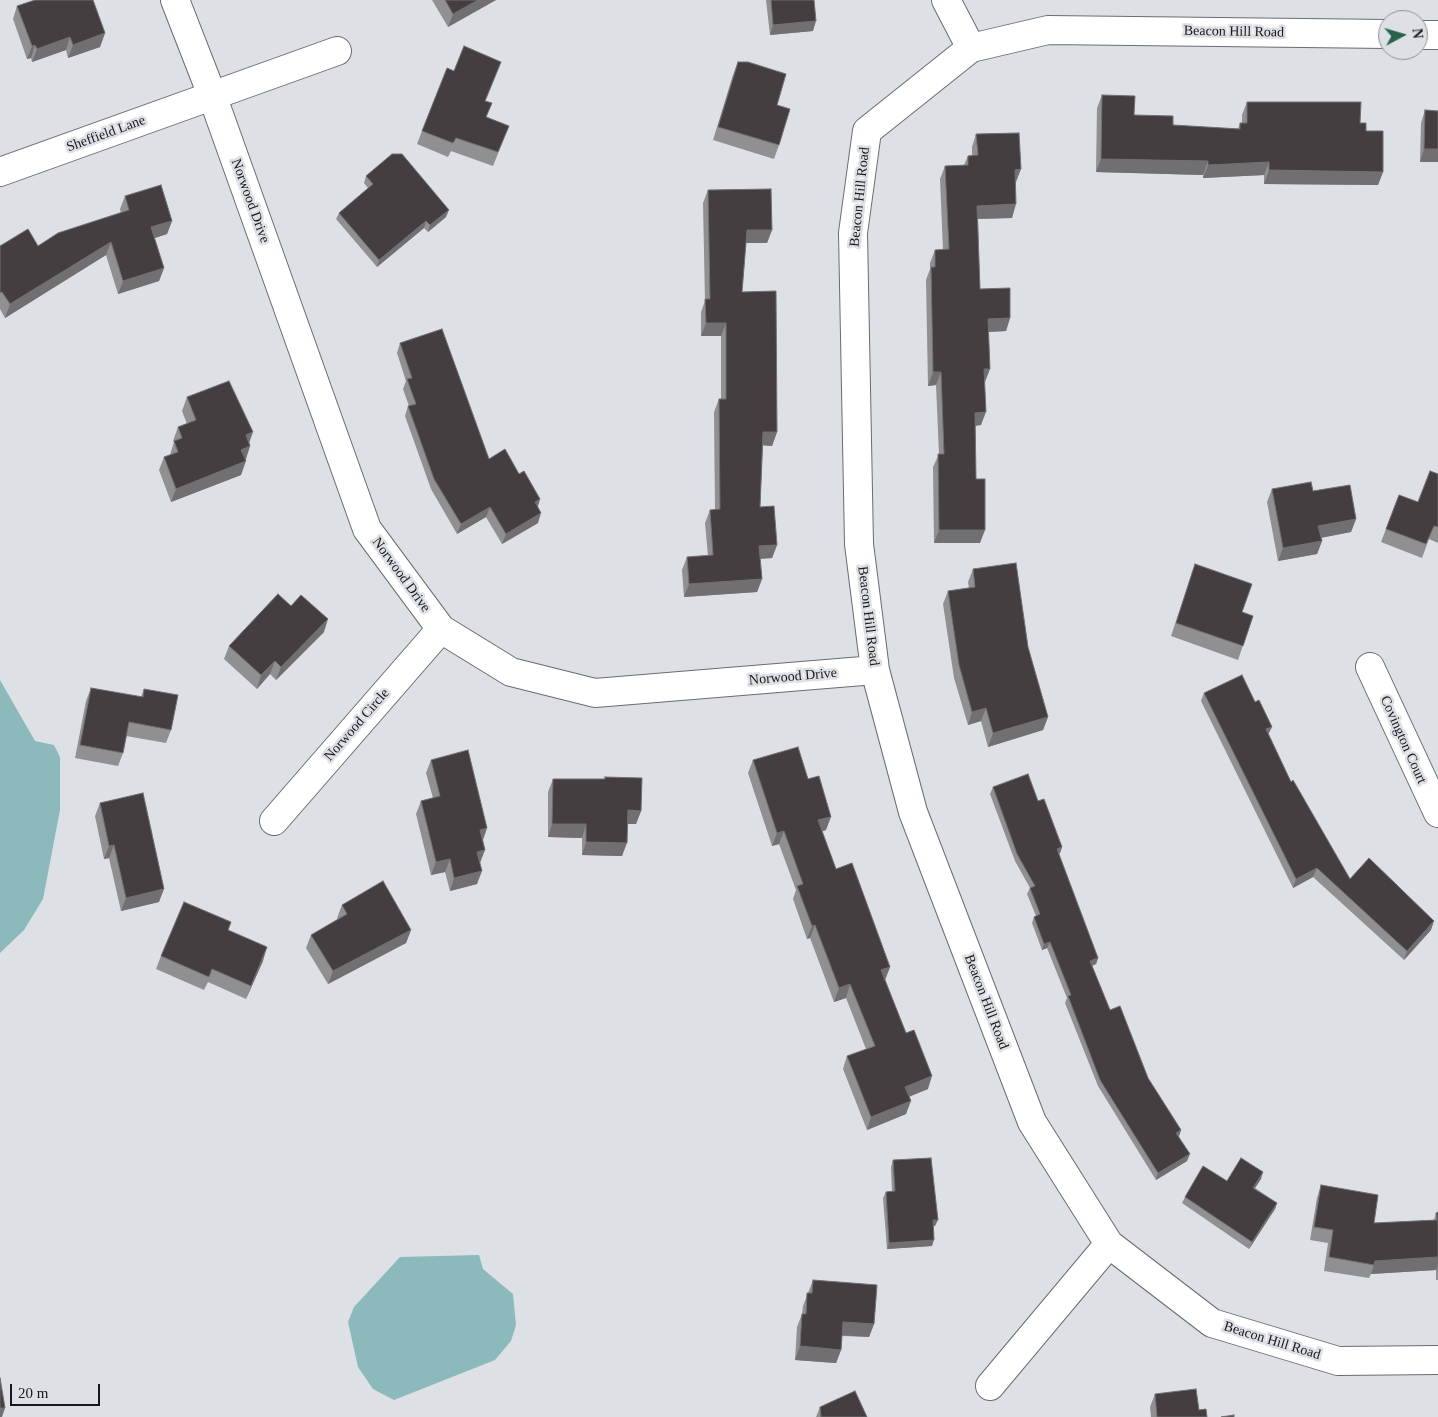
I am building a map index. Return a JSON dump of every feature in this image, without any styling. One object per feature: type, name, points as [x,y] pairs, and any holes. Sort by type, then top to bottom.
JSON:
[{"type":"street","name":"Norwood Drive","points":[[175,0],[212,95],[367,529],[441,629],[511,672],[595,694],[875,670]]},
{"type":"street","points":[[946,0],[971,48]]},
{"type":"street","name":"Beacon Hill Road","points":[[1378,34],[1048,30],[971,48],[867,130],[853,233],[859,544],[875,670],[913,812],[1032,1122],[1108,1244],[1212,1323],[1338,1362],[1438,1360]]},
{"type":"street","points":[[212,95],[337,51]]},
{"type":"street","name":"Sheffield Lane","points":[[0,172],[212,95]]},
{"type":"street","name":"Norwood Circle","points":[[274,821],[441,629]]},
{"type":"street","name":"Covington Court","points":[[1370,667],[1438,813]]},
{"type":"street","points":[[990,1386],[1108,1244]]},
{"type":"water","points":[[0,680],[35,741],[54,745],[60,757],[60,810],[43,899],[24,930],[0,953]]},
{"type":"water","points":[[479,1255],[483,1269],[513,1294],[516,1325],[511,1341],[495,1360],[394,1400],[373,1389],[358,1367],[348,1322],[354,1307],[400,1257]]},
{"type":"building","points":[[35,0],[93,0],[105,33],[73,45],[70,37],[37,49],[35,45],[32,46],[17,6]]},
{"type":"building","points":[[445,0],[478,0],[453,14]]},
{"type":"building","points":[[771,0],[814,0],[816,21],[773,25]]},
{"type":"building","points":[[464,46],[501,62],[485,101],[492,103],[486,117],[509,126],[498,152],[456,138],[453,143],[422,131],[447,68],[454,71]]},
{"type":"building","points":[[738,62],[748,62],[786,74],[777,105],[790,109],[779,145],[718,127]]},
{"type":"building","points":[[1102,95],[1135,96],[1134,115],[1173,116],[1173,125],[1240,129],[1240,123],[1247,123],[1247,102],[1361,102],[1360,123],[1366,123],[1366,131],[1383,131],[1383,172],[1269,170],[1269,162],[1208,165],[1208,161],[1101,159]]},
{"type":"building","points":[[1425,110],[1438,111],[1438,149],[1424,149]]},
{"type":"building","points":[[1019,133],[1021,169],[1015,170],[1016,204],[977,206],[980,289],[1010,288],[1010,318],[988,319],[990,369],[984,369],[986,412],[975,413],[976,479],[985,479],[985,530],[939,530],[938,454],[944,454],[941,372],[933,372],[931,267],[935,267],[935,250],[949,249],[945,166],[968,165],[968,156],[978,155],[976,134]]},
{"type":"building","points":[[392,154],[402,154],[449,210],[430,225],[426,221],[379,260],[339,213],[373,184],[366,176]]},
{"type":"building","points":[[161,185],[172,221],[151,227],[164,268],[123,281],[111,242],[10,304],[2,292],[0,293],[0,246],[28,229],[38,246],[58,233],[129,210],[125,196]]},
{"type":"building","points":[[771,189],[772,230],[747,230],[742,292],[776,291],[777,432],[763,432],[760,507],[774,506],[777,545],[759,546],[762,579],[689,584],[687,557],[713,555],[710,510],[720,509],[719,399],[726,399],[726,323],[706,323],[705,299],[710,299],[708,190]]},
{"type":"building","points":[[442,329],[489,459],[505,449],[519,474],[524,471],[540,499],[535,502],[541,513],[506,534],[490,507],[461,524],[434,479],[408,406],[416,404],[407,379],[412,378],[400,343]]},
{"type":"building","points":[[229,381],[253,432],[246,435],[250,446],[241,450],[246,461],[176,489],[164,457],[178,452],[174,441],[182,438],[178,427],[196,420],[187,397]]},
{"type":"building","points":[[1430,471],[1438,474],[1438,527],[1434,526],[1426,544],[1386,529],[1399,495],[1418,502]]},
{"type":"building","points":[[1311,482],[1313,491],[1350,485],[1356,519],[1318,526],[1322,541],[1283,548],[1272,489]]},
{"type":"building","points":[[1016,563],[1028,647],[1048,717],[993,733],[986,708],[972,712],[959,665],[948,591],[975,587],[973,569]]},
{"type":"building","points":[[1195,564],[1252,584],[1242,612],[1253,616],[1243,646],[1176,623]]},
{"type":"building","points":[[278,594],[291,606],[301,595],[328,619],[281,667],[275,661],[261,675],[229,646]]},
{"type":"building","points":[[1242,675],[1255,702],[1259,700],[1272,727],[1266,729],[1291,782],[1293,780],[1350,879],[1369,858],[1434,921],[1407,951],[1317,868],[1296,879],[1204,693]]},
{"type":"building","points":[[91,688],[143,697],[144,689],[178,695],[171,730],[129,722],[123,753],[80,745]]},
{"type":"building","points":[[798,747],[808,779],[819,776],[831,817],[818,820],[836,869],[852,863],[890,967],[881,970],[906,1033],[914,1030],[932,1076],[905,1087],[911,1101],[871,1117],[847,1056],[875,1046],[850,984],[839,988],[815,925],[812,926],[797,886],[803,884],[784,831],[777,833],[753,760]]},
{"type":"building","points":[[468,750],[487,828],[480,830],[485,850],[477,852],[482,871],[454,878],[450,859],[436,862],[421,801],[440,796],[431,760]]},
{"type":"building","points":[[1028,774],[1038,801],[1044,799],[1062,847],[1057,849],[1098,958],[1090,961],[1110,1010],[1120,1006],[1148,1078],[1181,1130],[1176,1133],[1190,1154],[1158,1173],[1100,1080],[1068,996],[1071,995],[1050,942],[1044,944],[1034,917],[1040,914],[1030,888],[1035,886],[1017,854],[993,787]]},
{"type":"building","points":[[605,777],[642,778],[641,811],[628,810],[627,843],[586,842],[586,824],[552,824],[553,779],[605,779]]},
{"type":"building","points":[[143,793],[164,889],[126,898],[114,845],[109,846],[100,803]]},
{"type":"building","points":[[383,881],[411,930],[333,971],[311,935],[347,914],[342,905]]},
{"type":"building","points":[[184,902],[231,922],[228,930],[267,947],[251,986],[212,969],[209,977],[161,956]]},
{"type":"building","points":[[931,1158],[938,1220],[933,1220],[934,1240],[889,1243],[886,1192],[895,1191],[893,1160]]},
{"type":"building","points":[[1241,1158],[1263,1172],[1253,1188],[1277,1203],[1252,1242],[1185,1197],[1203,1166],[1227,1181]]},
{"type":"building","points":[[1321,1185],[1378,1195],[1374,1223],[1437,1220],[1436,1213],[1438,1212],[1438,1257],[1375,1261],[1374,1265],[1329,1257],[1333,1230],[1314,1227]]},
{"type":"building","points":[[813,1280],[877,1285],[874,1324],[843,1322],[841,1350],[800,1346],[802,1314],[806,1314],[807,1293],[812,1293]]},
{"type":"building","points":[[0,1378],[5,1408],[0,1408]]},
{"type":"building","points":[[1196,1389],[1199,1410],[1206,1409],[1207,1417],[1157,1417],[1155,1394]]},
{"type":"building","points":[[855,1391],[867,1417],[821,1417],[820,1407]]}]
